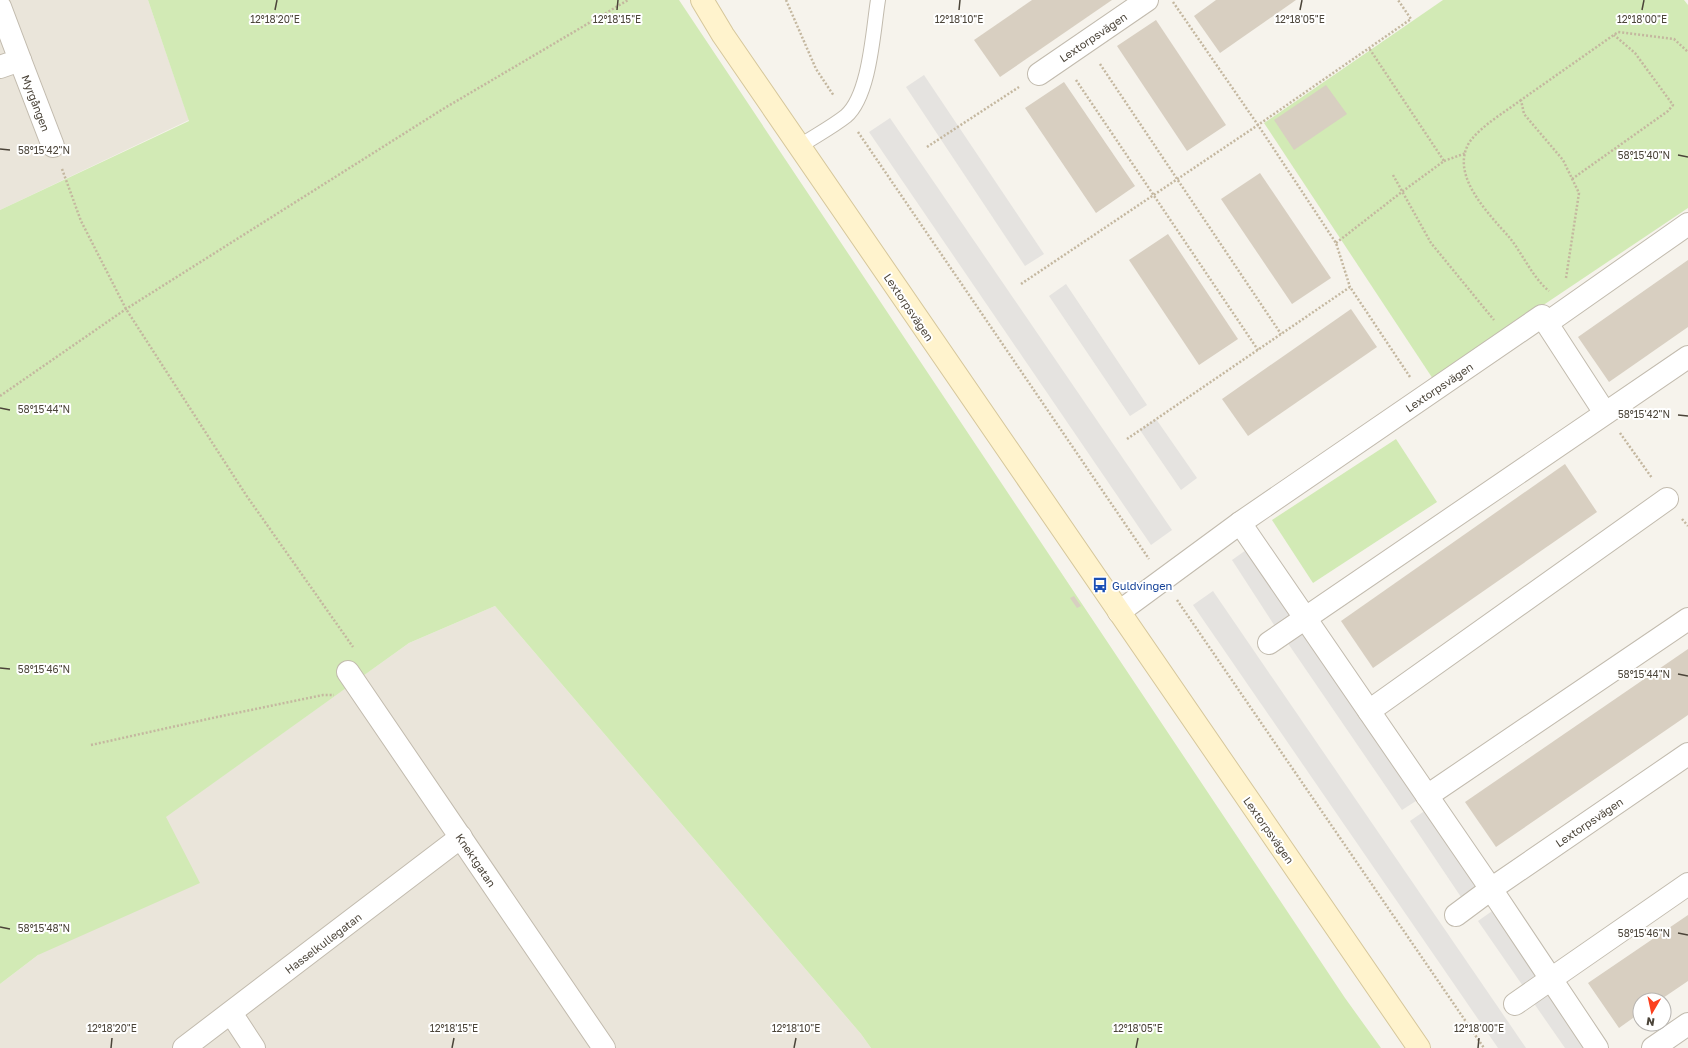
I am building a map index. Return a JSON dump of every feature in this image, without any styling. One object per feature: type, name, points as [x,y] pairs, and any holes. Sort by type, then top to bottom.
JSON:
[{"type":"street","name":"Lextorpsvägen","points":[[702,0],[723,35],[1419,1048]]},
{"type":"street","name":"Lextorpsvägen","points":[[1039,74],[1147,0]]},
{"type":"street","name":"Myrgången","points":[[0,7],[10,64],[53,146]]},
{"type":"street","points":[[1605,412],[1547,323],[1688,224]]},
{"type":"street","name":"Lextorpsvägen","points":[[1119,612],[1240,523],[1542,316],[1547,323]]},
{"type":"street","points":[[1269,643],[1688,356]]},
{"type":"street","points":[[1369,711],[1667,499]]},
{"type":"street","points":[[1240,523],[1491,889],[1597,1048]]},
{"type":"street","points":[[1427,796],[1688,619]]},
{"type":"street","name":"Knektgatan","points":[[348,672],[604,1048]]},
{"type":"street","name":"Lextorpsvägen","points":[[1456,915],[1491,889],[1688,754]]},
{"type":"street","name":"Hasselkullegatan","points":[[184,1048],[231,1014],[460,837]]},
{"type":"street","points":[[1515,1004],[1550,978],[1688,884]]},
{"type":"street","points":[[231,1014],[254,1048]]},
{"type":"street","points":[[1653,1048],[1688,1024]]},
{"type":"lane","points":[[800,146],[846,115],[857,102],[864,85],[878,0]]},
{"type":"path","points":[[0,396],[126,309],[443,109],[628,0]]},
{"type":"path","points":[[786,0],[816,68],[846,115],[1484,1048]]},
{"type":"path","points":[[1171,0],[1258,125],[1336,243],[1350,287],[1423,398]]},
{"type":"path","points":[[1021,284],[1258,125],[1411,19],[1398,0]]},
{"type":"path","points":[[1570,307],[1547,289],[1526,263],[1510,239],[1488,214],[1472,191],[1464,167],[1466,153],[1471,141],[1480,130],[1618,32],[1674,40],[1688,52]]},
{"type":"path","points":[[1572,179],[1668,111],[1673,105],[1636,53],[1614,35]]},
{"type":"path","points":[[1085,42],[1281,334]]},
{"type":"path","points":[[1369,48],[1444,162]]},
{"type":"path","points":[[1061,58],[1258,350]]},
{"type":"path","points":[[927,147],[1039,74]]},
{"type":"path","points":[[1521,100],[1524,114],[1563,160],[1579,193],[1566,273],[1570,307]]},
{"type":"path","points":[[53,146],[81,221],[126,309],[246,495],[354,649],[348,672]]},
{"type":"path","points":[[1336,243],[1403,191],[1444,162],[1466,153]]},
{"type":"path","points":[[1393,175],[1431,242],[1509,339]]},
{"type":"path","points":[[1127,439],[1350,287]]},
{"type":"path","points":[[1605,412],[1688,526]]},
{"type":"path","points":[[91,745],[323,695],[362,693]]},
{"type":"shaded area","points":[[0,0],[148,0],[189,120],[0,210]]},
{"type":"shaded area","points":[[924,75],[1044,254],[1025,266],[906,87]]},
{"type":"shaded area","points":[[890,118],[1172,530],[1151,545],[869,132]]},
{"type":"shaded area","points":[[1066,284],[1147,405],[1130,416],[1049,296]]},
{"type":"shaded area","points":[[1156,419],[1197,478],[1181,490],[1140,430]]},
{"type":"shaded area","points":[[1249,548],[1295,619],[1278,631],[1232,560]]},
{"type":"shaded area","points":[[1213,591],[1526,1048],[1498,1048],[1193,605]]},
{"type":"shaded area","points":[[495,606],[861,1034],[871,1048],[0,1048],[0,984],[38,955],[165,817],[409,643]]},
{"type":"shaded area","points":[[1302,628],[1419,799],[1402,810],[1285,639]]},
{"type":"shaded area","points":[[1426,810],[1478,886],[1461,897],[1410,821]]},
{"type":"shaded area","points":[[1495,909],[1542,977],[1525,989],[1478,921]]},
{"type":"shaded area","points":[[1551,990],[1591,1048],[1565,1048],[1533,1002]]},
{"type":"green space","points":[[148,0],[679,0],[1345,998],[1381,1048],[871,1048],[861,1034],[495,606],[409,643],[166,817],[200,883],[38,955],[0,984],[0,210],[189,121]]},
{"type":"green space","points":[[1443,0],[1684,0],[1688,5],[1688,208],[1433,379],[1264,123]]},
{"type":"green space","points":[[1396,439],[1437,502],[1313,583],[1272,520]]},
{"type":"building","points":[[1032,0],[1112,0],[1000,77],[974,40]]},
{"type":"building","points":[[1216,0],[1296,0],[1220,53],[1194,16]]},
{"type":"building","points":[[1156,20],[1226,125],[1187,151],[1117,46]]},
{"type":"building","points":[[1064,82],[1135,186],[1096,213],[1025,108]]},
{"type":"building","points":[[1326,85],[1347,114],[1294,150],[1274,120]]},
{"type":"building","points":[[1260,173],[1331,278],[1292,304],[1221,199]]},
{"type":"building","points":[[1168,234],[1238,339],[1199,365],[1129,260]]},
{"type":"building","points":[[1688,260],[1688,327],[1609,382],[1578,337]]},
{"type":"building","points":[[1351,309],[1377,347],[1248,436],[1222,399]]},
{"type":"building","points":[[1565,464],[1597,512],[1373,668],[1341,621]]},
{"type":"building","points":[[1074,596],[1081,606],[1077,608],[1070,598]]},
{"type":"building","points":[[1688,649],[1688,715],[1496,847],[1465,802]]},
{"type":"building","points":[[1688,915],[1688,981],[1672,992],[1632,992],[1632,1019],[1619,1028],[1588,983]]},
{"type":"place","name":"Guldvingen","points":[[1100,585]]}]
